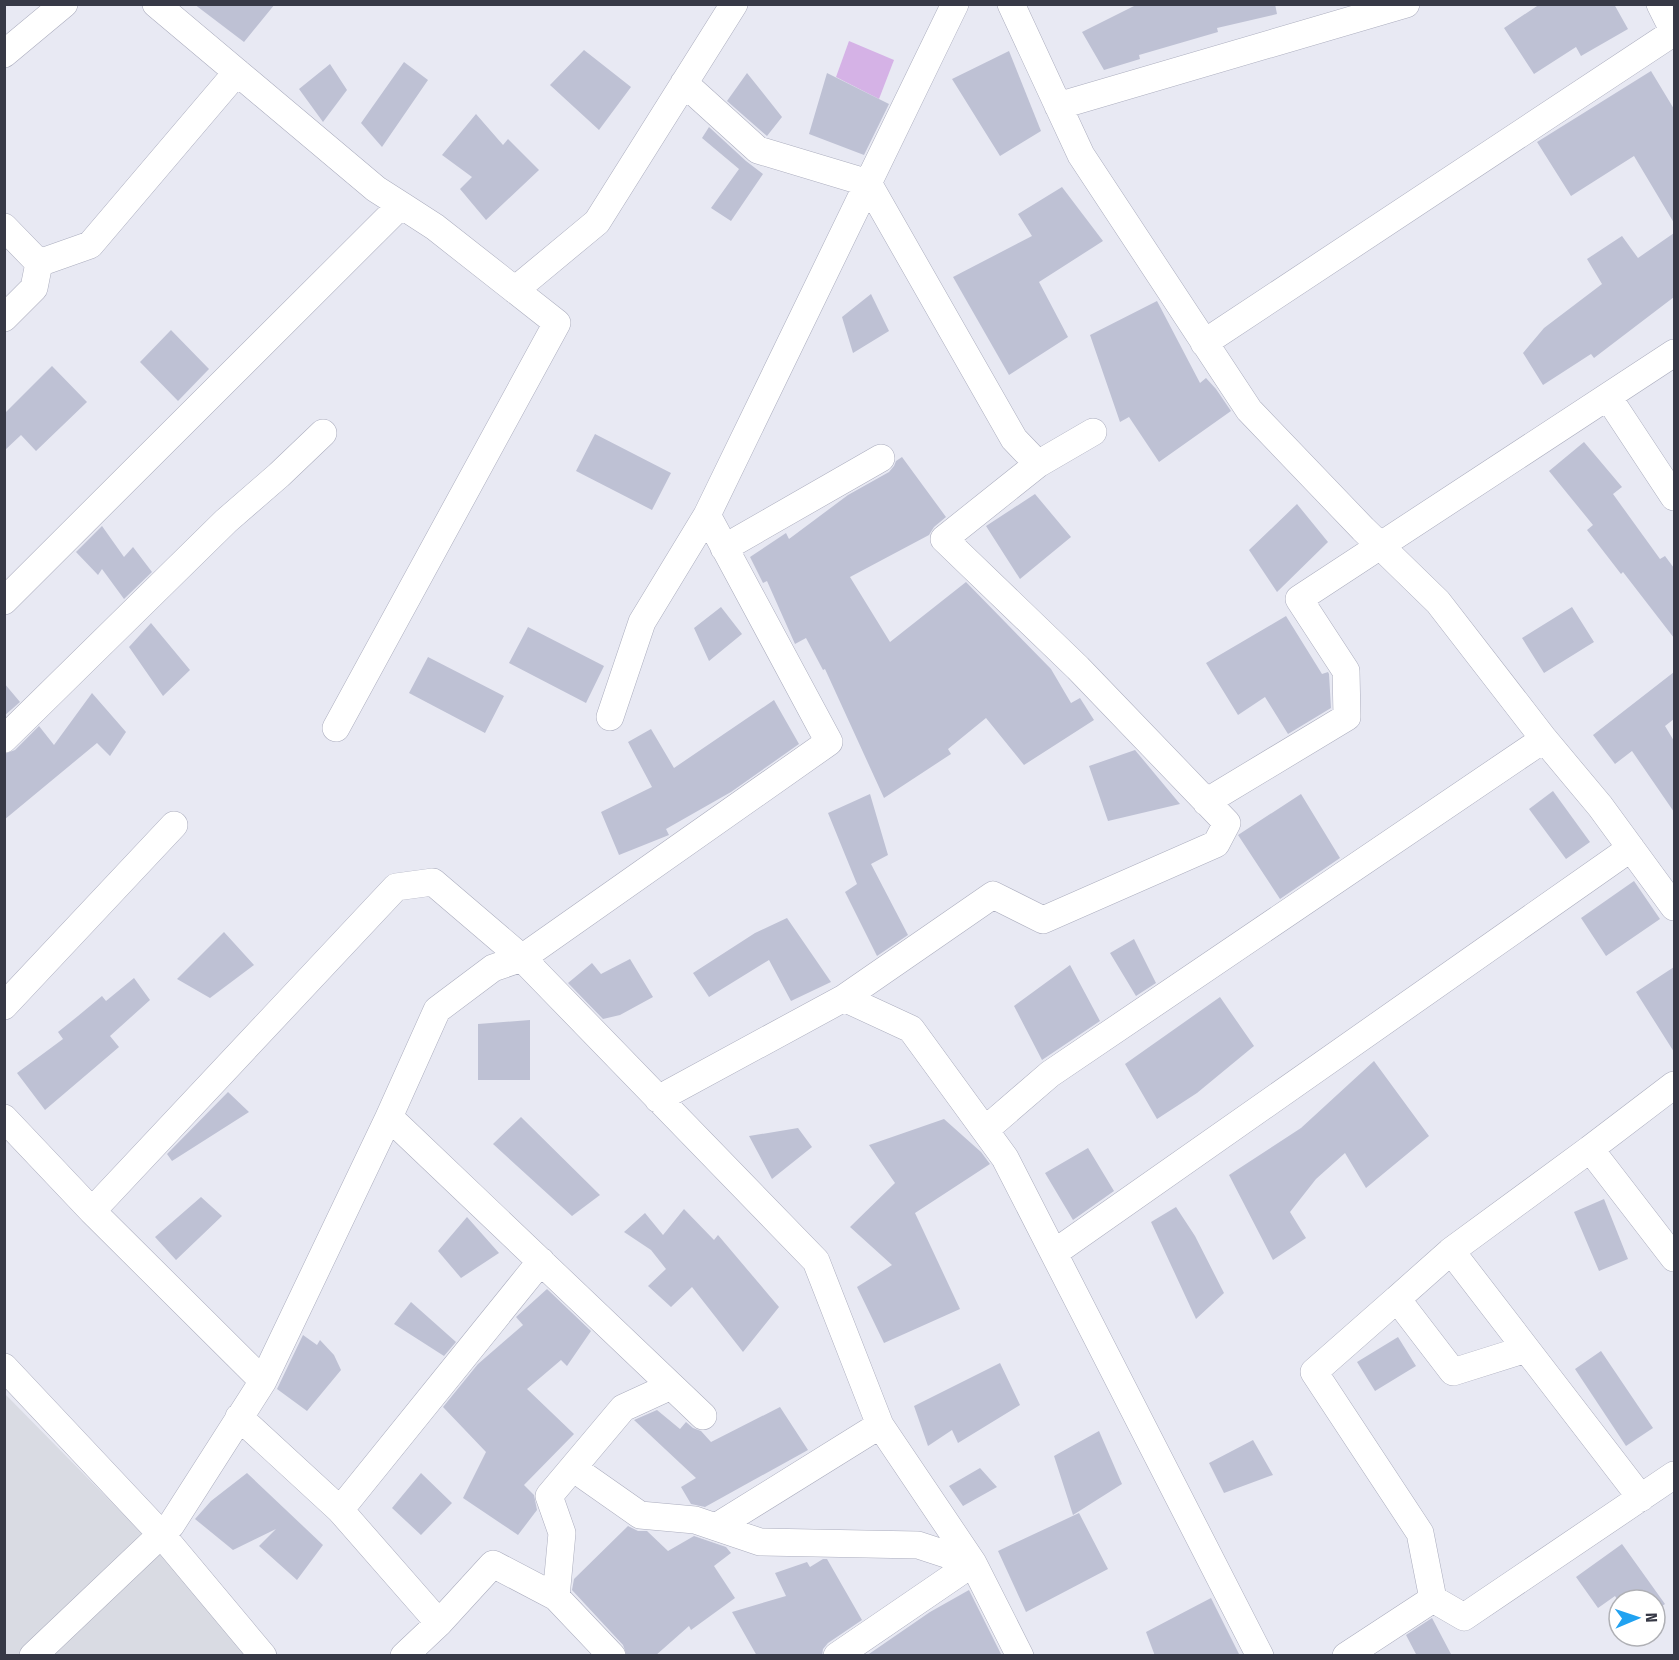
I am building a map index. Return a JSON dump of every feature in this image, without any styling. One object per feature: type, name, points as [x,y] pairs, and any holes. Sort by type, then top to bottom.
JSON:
[{"type":"street","points":[[4,54],[64,4]]},
{"type":"street","points":[[156,4],[376,189],[435,227],[557,323],[336,728]]},
{"type":"street","points":[[515,290],[597,222],[734,4]]},
{"type":"street","points":[[610,717],[642,622],[706,515],[955,4]]},
{"type":"street","points":[[1011,4],[1080,155],[1249,410],[1438,602],[1673,900]]},
{"type":"street","points":[[1058,106],[1406,4]]},
{"type":"street","points":[[1204,343],[1674,32],[1660,4]]},
{"type":"street","points":[[39,263],[90,245],[237,72]]},
{"type":"street","points":[[684,83],[758,150],[868,183],[1014,439],[1038,464]]},
{"type":"street","points":[[4,601],[402,205]]},
{"type":"street","points":[[4,227],[39,263]]},
{"type":"street","points":[[4,318],[34,288],[39,263]]},
{"type":"street","points":[[1206,802],[1347,717],[1346,671],[1299,600],[1674,353]]},
{"type":"street","points":[[1608,397],[1674,497]]},
{"type":"street","points":[[658,1099],[844,998],[993,895],[1043,920],[1216,844],[1227,823],[1078,668],[944,539],[1038,464],[1093,432]]},
{"type":"street","points":[[4,739],[226,521],[323,433]]},
{"type":"street","points":[[724,548],[881,459]]},
{"type":"street","points":[[33,1656],[171,1525],[263,1382],[389,1118],[437,1010],[494,968],[522,958],[829,742],[706,515]]},
{"type":"street","points":[[985,1130],[1050,1074],[1544,739]]},
{"type":"street","points":[[4,1006],[174,825]]},
{"type":"street","points":[[1053,1253],[1631,848]]},
{"type":"street","points":[[92,1211],[396,887],[434,882],[522,958],[816,1262],[880,1425],[973,1563],[1020,1656]]},
{"type":"street","points":[[844,998],[911,1029],[1005,1158],[1260,1656]]},
{"type":"street","points":[[1674,1085],[1451,1251],[1314,1372],[1420,1533],[1433,1599],[1464,1617],[1674,1475]]},
{"type":"street","points":[[4,1118],[92,1211],[263,1382]]},
{"type":"street","points":[[389,1118],[703,1416]]},
{"type":"street","points":[[1590,1149],[1674,1258]]},
{"type":"street","points":[[1451,1251],[1641,1498]]},
{"type":"street","points":[[340,1510],[541,1261]]},
{"type":"street","points":[[1398,1299],[1453,1372],[1526,1349]]},
{"type":"street","points":[[4,1367],[161,1534],[263,1656]]},
{"type":"street","points":[[556,1597],[562,1533],[549,1496],[623,1408],[671,1386]]},
{"type":"street","points":[[240,1417],[340,1510],[439,1623]]},
{"type":"street","points":[[716,1527],[880,1425]]},
{"type":"street","points":[[573,1468],[640,1515],[695,1520],[760,1542],[918,1545],[973,1563]]},
{"type":"street","points":[[837,1656],[973,1563]]},
{"type":"street","points":[[404,1656],[439,1623],[493,1564],[556,1597],[612,1656]]},
{"type":"street","points":[[1346,1656],[1433,1599]]},
{"type":"shaded area","points":[[849,41],[894,60],[879,99],[836,77]]},
{"type":"shaded area","points":[[5,1394],[262,1655],[5,1655]]},
{"type":"building","points":[[194,4],[275,4],[244,42]]},
{"type":"building","points":[[1138,4],[1275,4],[1277,14],[1217,28],[1218,32],[1139,55],[1140,59],[1104,70],[1082,32]]},
{"type":"building","points":[[1540,4],[1614,4],[1628,29],[1581,56],[1576,47],[1534,74],[1504,28]]},
{"type":"building","points":[[584,50],[631,87],[599,130],[550,85]]},
{"type":"building","points":[[1009,51],[1041,131],[1000,156],[952,79]]},
{"type":"building","points":[[404,62],[428,80],[382,147],[361,123]]},
{"type":"building","points":[[330,64],[347,90],[323,122],[299,89]]},
{"type":"building","points":[[1651,71],[1674,109],[1674,223],[1634,156],[1571,196],[1537,142]]},
{"type":"building","points":[[747,73],[782,117],[767,136],[727,101]]},
{"type":"building","points":[[827,73],[889,104],[864,155],[809,134]]},
{"type":"building","points":[[476,114],[503,145],[508,139],[539,170],[486,220],[460,189],[472,177],[442,155]]},
{"type":"building","points":[[709,127],[763,174],[731,221],[711,208],[739,169],[702,138]]},
{"type":"building","points":[[1062,187],[1103,241],[1039,282],[1068,337],[1009,375],[953,277],[1032,236],[1018,214]]},
{"type":"building","points":[[1674,233],[1674,297],[1594,358],[1591,354],[1543,385],[1523,353],[1544,328],[1602,284],[1587,259],[1622,236],[1638,258]]},
{"type":"building","points":[[871,294],[889,331],[853,353],[842,317]]},
{"type":"building","points":[[1157,301],[1200,383],[1206,378],[1231,411],[1159,462],[1129,417],[1120,422],[1090,335]]},
{"type":"building","points":[[171,330],[209,369],[178,401],[140,362]]},
{"type":"building","points":[[52,366],[87,402],[36,451],[21,435],[4,451],[4,414]]},
{"type":"building","points":[[595,434],[671,473],[652,510],[576,471]]},
{"type":"building","points":[[1584,442],[1622,487],[1613,494],[1660,559],[1665,556],[1674,568],[1674,638],[1587,530],[1593,525],[1549,471]]},
{"type":"building","points":[[902,457],[946,517],[934,527],[929,535],[850,577],[890,642],[966,582],[1051,669],[1071,703],[1080,698],[1094,720],[1024,765],[986,718],[948,749],[951,754],[884,798],[825,669],[823,670],[806,638],[795,644],[767,581],[763,583],[750,557],[786,533],[789,539],[848,495],[889,472],[896,461]]},
{"type":"building","points":[[1035,494],[1071,537],[1020,579],[986,526]]},
{"type":"building","points":[[1297,504],[1328,542],[1277,592],[1249,550]]},
{"type":"building","points":[[102,526],[124,557],[133,547],[152,572],[124,599],[102,569],[98,575],[76,552]]},
{"type":"building","points":[[721,607],[742,634],[709,661],[694,628]]},
{"type":"building","points":[[1572,607],[1594,642],[1544,673],[1522,638]]},
{"type":"building","points":[[1286,616],[1322,674],[1328,672],[1329,674],[1331,708],[1288,734],[1265,697],[1238,715],[1206,663]]},
{"type":"building","points":[[151,623],[190,670],[163,696],[129,647]]},
{"type":"building","points":[[528,627],[604,666],[586,703],[509,663]]},
{"type":"building","points":[[428,657],[504,696],[485,733],[409,693]]},
{"type":"building","points":[[1674,672],[1674,719],[1665,726],[1674,741],[1674,812],[1632,751],[1615,764],[1593,735]]},
{"type":"building","points":[[4,683],[20,702],[4,716]]},
{"type":"building","points":[[92,693],[126,732],[110,756],[97,743],[4,820],[4,754],[15,750],[39,726],[54,745]]},
{"type":"building","points":[[774,700],[799,744],[731,792],[666,829],[669,835],[619,855],[601,812],[652,787],[628,742],[651,729],[674,768]]},
{"type":"building","points":[[1135,750],[1180,804],[1108,821],[1089,766]]},
{"type":"building","points":[[1553,791],[1590,842],[1566,859],[1529,809]]},
{"type":"building","points":[[870,794],[888,855],[871,864],[908,935],[877,956],[845,892],[857,884],[828,813]]},
{"type":"building","points":[[1301,794],[1340,858],[1280,899],[1238,835]]},
{"type":"building","points":[[1634,881],[1660,919],[1606,956],[1581,918]]},
{"type":"building","points":[[787,918],[831,982],[791,1001],[769,960],[709,997],[693,973],[755,933]]},
{"type":"building","points":[[224,932],[254,965],[210,998],[177,979]]},
{"type":"building","points":[[1134,939],[1156,983],[1136,996],[1110,953]]},
{"type":"building","points":[[630,959],[653,997],[620,1015],[603,1019],[568,983],[592,963],[601,974]]},
{"type":"building","points":[[1070,965],[1100,1021],[1042,1060],[1014,1006]]},
{"type":"building","points":[[1674,967],[1674,1052],[1636,992]]},
{"type":"building","points":[[134,978],[150,1000],[110,1036],[119,1047],[45,1110],[17,1073],[63,1039],[58,1032],[102,996],[106,1001]]},
{"type":"building","points":[[1220,997],[1254,1046],[1197,1093],[1157,1119],[1125,1064]]},
{"type":"building","points":[[530,1020],[530,1080],[478,1080],[478,1024]]},
{"type":"building","points":[[1374,1061],[1429,1136],[1366,1188],[1345,1153],[1316,1179],[1290,1212],[1306,1238],[1273,1260],[1229,1175],[1301,1128]]},
{"type":"building","points":[[228,1092],[249,1112],[172,1161],[167,1154]]},
{"type":"building","points":[[521,1117],[600,1195],[572,1216],[493,1144]]},
{"type":"building","points":[[944,1119],[981,1152],[990,1164],[915,1213],[960,1309],[884,1343],[857,1287],[892,1265],[850,1227],[895,1183],[869,1145]]},
{"type":"building","points":[[798,1128],[812,1147],[772,1179],[749,1136]]},
{"type":"building","points":[[1088,1148],[1114,1191],[1073,1220],[1045,1173]]},
{"type":"building","points":[[201,1197],[222,1216],[176,1260],[155,1237]]},
{"type":"building","points":[[1604,1199],[1628,1259],[1599,1271],[1574,1212]]},
{"type":"building","points":[[1176,1207],[1195,1236],[1224,1293],[1196,1319],[1151,1222]]},
{"type":"building","points":[[684,1209],[714,1240],[718,1235],[779,1307],[743,1352],[692,1287],[671,1307],[648,1286],[666,1269],[651,1250],[624,1232],[645,1213],[663,1235]]},
{"type":"building","points":[[467,1217],[499,1253],[461,1278],[438,1251]]},
{"type":"building","points":[[547,1289],[591,1331],[567,1366],[561,1360],[527,1389],[574,1434],[524,1485],[534,1495],[537,1510],[518,1535],[463,1498],[486,1452],[443,1407],[478,1364],[523,1325],[516,1317]]},
{"type":"building","points":[[411,1302],[456,1342],[444,1356],[394,1324]]},
{"type":"building","points":[[303,1335],[317,1345],[320,1340],[334,1355],[341,1370],[307,1411],[277,1389]]},
{"type":"building","points":[[1398,1337],[1416,1366],[1375,1391],[1357,1362]]},
{"type":"building","points":[[1601,1351],[1653,1428],[1626,1446],[1575,1369]]},
{"type":"building","points":[[1000,1363],[1020,1405],[958,1443],[952,1430],[928,1446],[914,1406]]},
{"type":"building","points":[[780,1407],[808,1450],[705,1507],[691,1504],[681,1487],[696,1478],[634,1420],[657,1410],[680,1429],[686,1422],[701,1431],[711,1442]]},
{"type":"building","points":[[1099,1431],[1122,1484],[1073,1515],[1054,1456]]},
{"type":"building","points":[[1253,1440],[1273,1475],[1224,1493],[1209,1463]]},
{"type":"building","points":[[980,1468],[997,1487],[963,1506],[949,1486]]},
{"type":"building","points":[[247,1473],[323,1545],[297,1580],[259,1546],[276,1529],[233,1550],[195,1519],[211,1501]]},
{"type":"building","points":[[421,1473],[452,1503],[421,1535],[392,1508]]},
{"type":"building","points":[[1079,1513],[1108,1569],[1026,1612],[998,1551]]},
{"type":"building","points":[[628,1526],[638,1531],[647,1531],[668,1551],[694,1536],[726,1547],[731,1553],[714,1566],[735,1598],[691,1630],[689,1626],[655,1656],[627,1656],[623,1645],[572,1590],[574,1579]]},
{"type":"building","points":[[1622,1544],[1654,1588],[1607,1588],[1607,1602],[1598,1608],[1576,1577]]},
{"type":"building","points":[[827,1559],[862,1620],[828,1643],[823,1649],[822,1656],[757,1656],[732,1612],[786,1596],[775,1573],[807,1562],[810,1567]]},
{"type":"building","points":[[969,1590],[1002,1656],[866,1656],[930,1612]]},
{"type":"building","points":[[1211,1598],[1240,1656],[1155,1656],[1146,1632]]},
{"type":"building","points":[[1432,1618],[1452,1656],[1417,1656],[1406,1635]]}]
